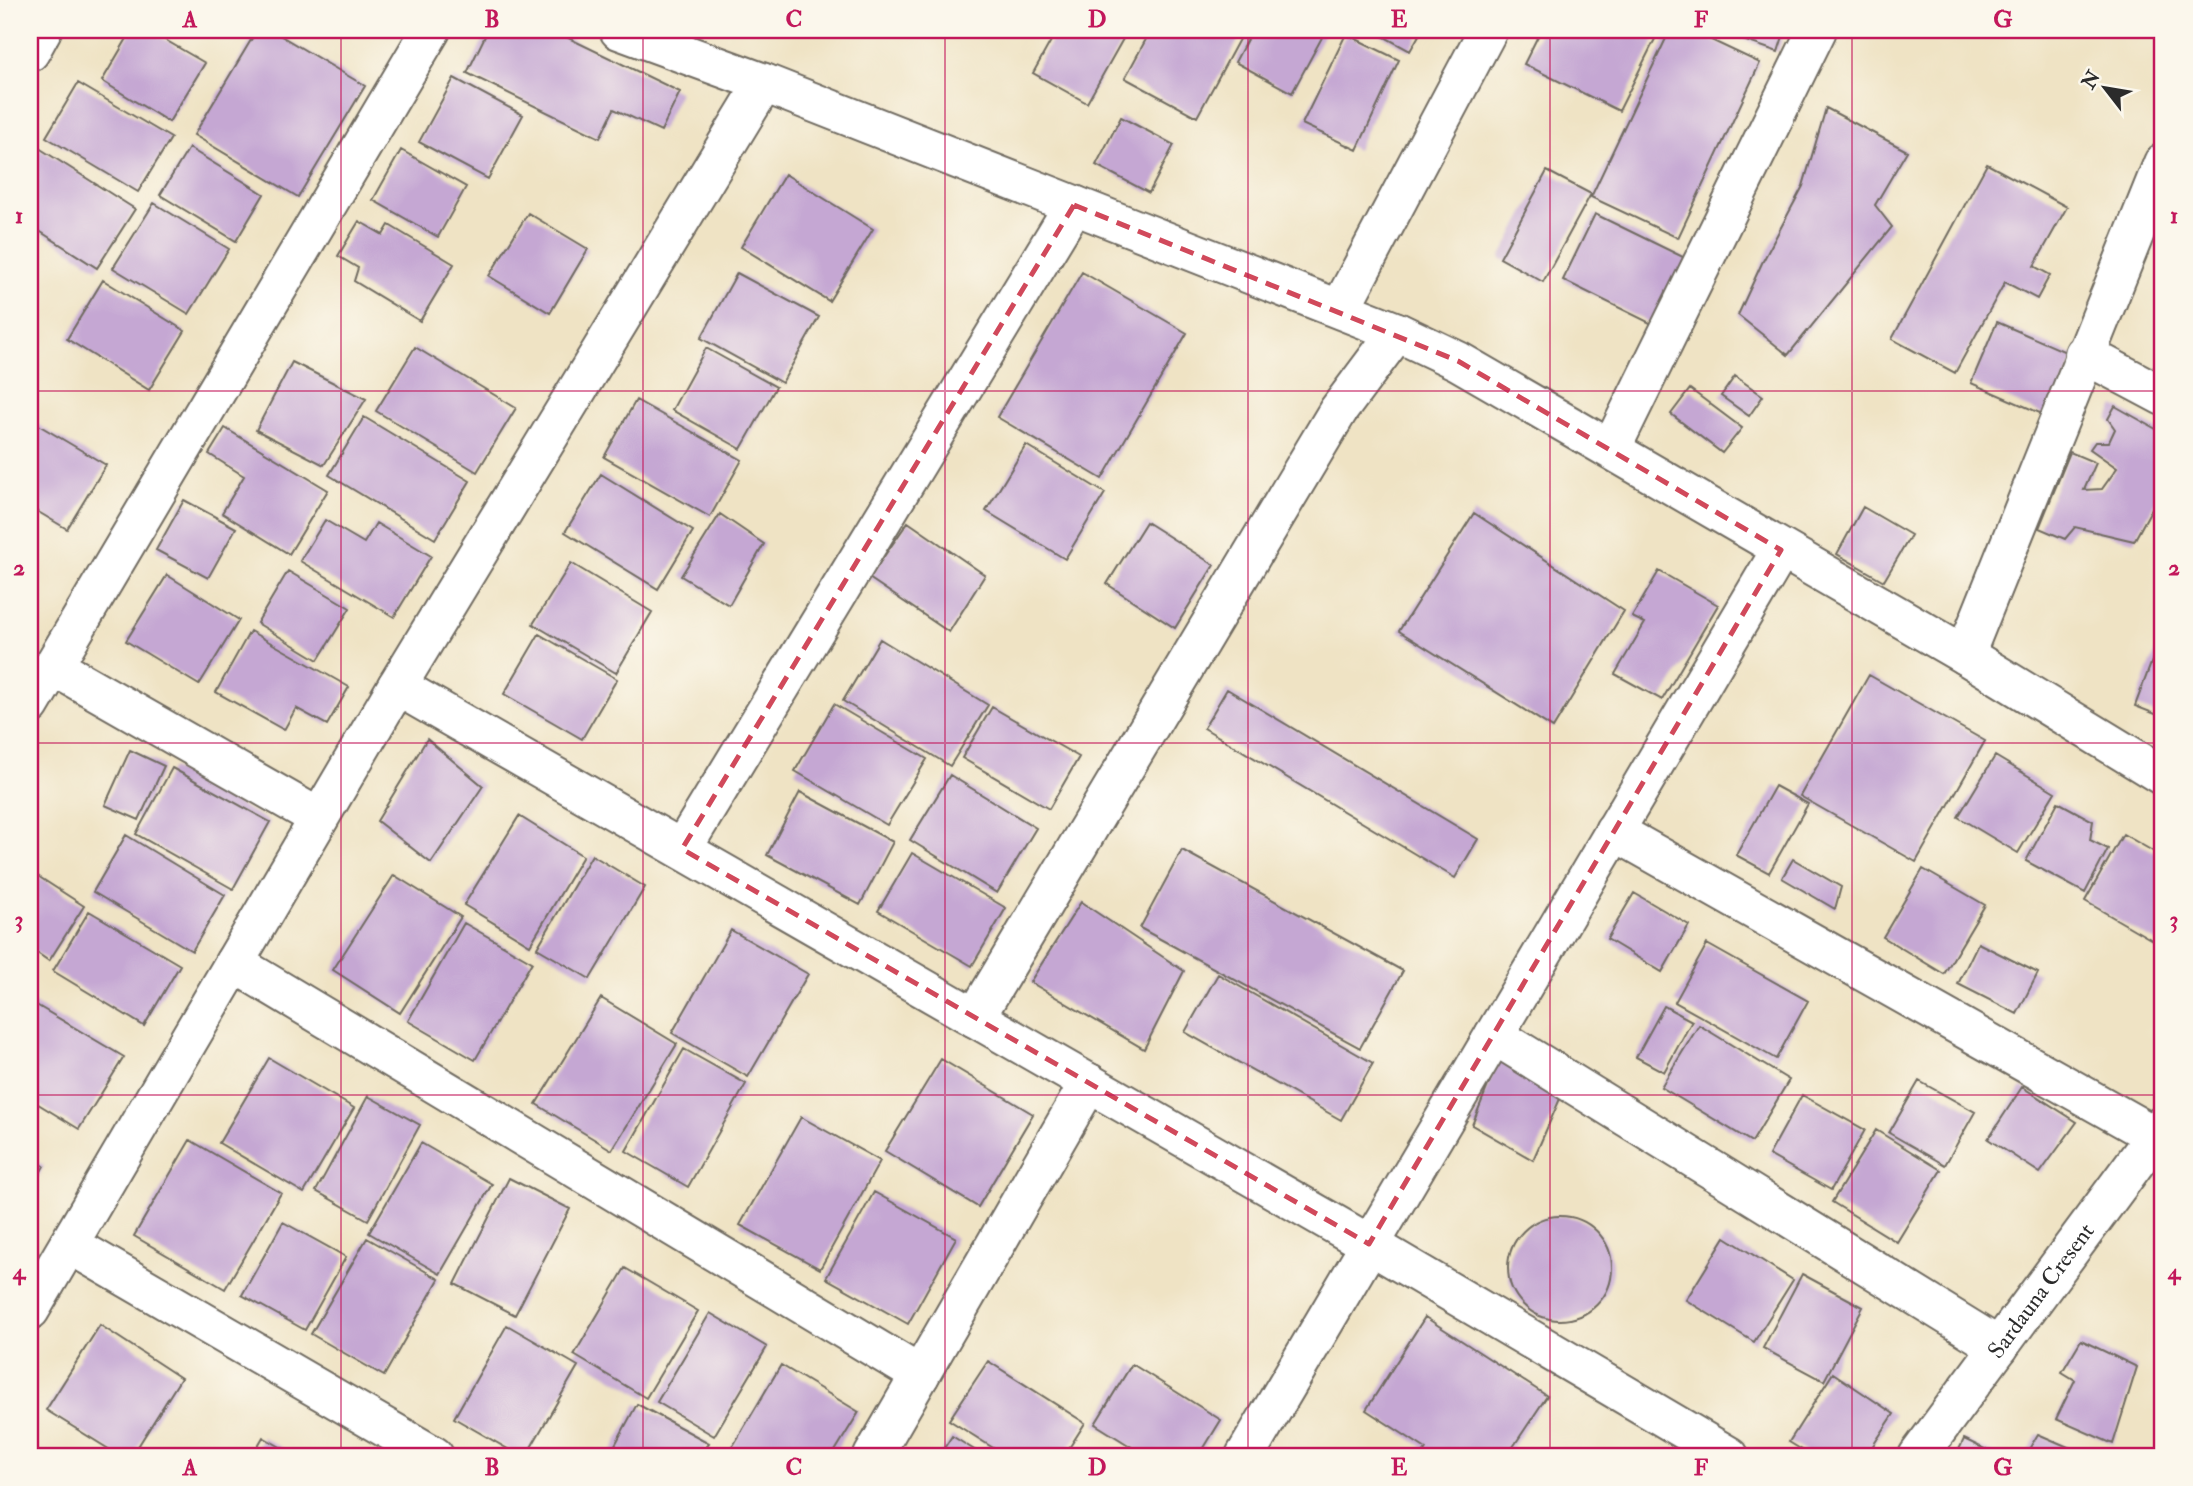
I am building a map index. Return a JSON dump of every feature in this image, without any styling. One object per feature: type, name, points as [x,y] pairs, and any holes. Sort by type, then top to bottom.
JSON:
[{"type":"street","points":[[30,52],[42,30]]},
{"type":"street","points":[[30,705],[431,30]]},
{"type":"street","points":[[619,30],[764,83],[1340,309],[1458,361],[1965,655],[2163,776]]},
{"type":"street","points":[[1340,309],[1488,30]]},
{"type":"street","points":[[1611,449],[1817,30]]},
{"type":"street","points":[[30,1310],[397,686],[764,83]]},
{"type":"street","points":[[1965,655],[2163,163]]},
{"type":"street","points":[[682,849],[1074,205]]},
{"type":"street","points":[[975,1018],[1338,411],[1397,332]]},
{"type":"street","points":[[2084,355],[2163,396]]},
{"type":"street","points":[[1245,1456],[1781,550]]},
{"type":"street","points":[[53,666],[319,818]]},
{"type":"street","points":[[397,686],[1369,1244],[1728,1456]]},
{"type":"street","points":[[1614,831],[2159,1131]]},
{"type":"street","points":[[234,963],[920,1375]]},
{"type":"street","points":[[1494,1035],[1999,1347]]},
{"type":"street","points":[[873,1456],[1089,1083]]},
{"type":"street","name":"Sardauna Cresent","points":[[1918,1456],[2159,1131]]},
{"type":"street","points":[[69,1244],[434,1456]]},
{"type":"highlighted area","points":[[1074,205],[1458,361],[1781,550],[1369,1244],[682,849]]},
{"type":"building","points":[[132,30],[148,30],[205,63],[169,122],[102,81]]},
{"type":"building","points":[[257,30],[271,30],[365,86],[298,197],[194,135]]},
{"type":"building","points":[[488,30],[552,30],[680,92],[661,131],[614,109],[600,138],[467,73]]},
{"type":"building","points":[[1057,30],[1128,30],[1087,103],[1033,73]]},
{"type":"building","points":[[1151,30],[1244,30],[1197,117],[1125,78]]},
{"type":"building","points":[[1252,30],[1326,30],[1292,93],[1235,62]]},
{"type":"building","points":[[1372,30],[1422,30],[1410,51]]},
{"type":"building","points":[[1541,30],[1647,30],[1657,35],[1619,111],[1524,64]]},
{"type":"building","points":[[1670,30],[1690,30],[1760,63],[1678,238],[1591,197]]},
{"type":"building","points":[[1714,30],[1785,30],[1778,52]]},
{"type":"building","points":[[1346,34],[1399,60],[1357,150],[1302,124]]},
{"type":"building","points":[[454,78],[523,115],[488,179],[419,142]]},
{"type":"building","points":[[78,83],[171,138],[138,192],[46,137]]},
{"type":"building","points":[[1826,108],[1907,151],[1875,205],[1892,227],[1788,355],[1738,315],[1803,186]]},
{"type":"building","points":[[1121,117],[1174,145],[1149,193],[1096,165]]},
{"type":"building","points":[[39,148],[135,209],[97,268],[30,225],[30,163]]},
{"type":"building","points":[[189,148],[264,194],[236,241],[160,195]]},
{"type":"building","points":[[401,150],[466,187],[438,237],[373,200]]},
{"type":"building","points":[[1987,164],[2067,207],[2034,266],[2050,275],[2037,299],[2005,282],[1955,373],[1892,339]]},
{"type":"building","points":[[1547,171],[1591,194],[1543,282],[1500,258]]},
{"type":"building","points":[[785,174],[873,229],[829,301],[741,247]]},
{"type":"building","points":[[154,203],[229,249],[189,314],[113,268]]},
{"type":"building","points":[[528,213],[588,249],[550,313],[489,276]]},
{"type":"building","points":[[1595,214],[1689,260],[1656,326],[1563,280]]},
{"type":"building","points":[[359,221],[383,235],[389,225],[454,264],[420,321],[354,281],[358,268],[338,256]]},
{"type":"building","points":[[1082,272],[1187,333],[1102,479],[997,417]]},
{"type":"building","points":[[737,273],[819,317],[782,383],[701,338]]},
{"type":"building","points":[[103,280],[185,331],[149,390],[67,339]]},
{"type":"building","points":[[1997,322],[2075,356],[2049,417],[1971,383]]},
{"type":"building","points":[[415,347],[516,408],[477,472],[376,411]]},
{"type":"building","points":[[706,348],[776,387],[741,449],[672,410]]},
{"type":"building","points":[[292,362],[366,399],[324,465],[256,430]]},
{"type":"building","points":[[1735,376],[1763,396],[1749,416],[1721,396]]},
{"type":"building","points":[[1690,389],[1742,428],[1722,453],[1671,414]]},
{"type":"building","points":[[636,400],[742,460],[710,517],[604,457]]},
{"type":"building","points":[[2115,406],[2163,433],[2163,488],[2134,541],[2075,527],[2065,539],[2039,528],[2070,452],[2096,463],[2084,490],[2102,489],[2117,468],[2090,449],[2095,442],[2109,442],[2115,429],[2108,419]]},
{"type":"building","points":[[364,417],[470,481],[435,539],[329,475]]},
{"type":"building","points":[[30,420],[106,465],[67,529],[30,507]]},
{"type":"building","points":[[225,428],[328,490],[289,554],[222,513],[244,476],[209,454]]},
{"type":"building","points":[[1026,445],[1105,493],[1065,559],[986,511]]},
{"type":"building","points":[[601,474],[693,531],[658,589],[565,532]]},
{"type":"building","points":[[184,500],[236,528],[208,578],[156,550]]},
{"type":"building","points":[[1863,507],[1911,535],[1884,581],[1837,554]]},
{"type":"building","points":[[1474,513],[1624,611],[1553,728],[1399,631]]},
{"type":"building","points":[[720,514],[764,544],[729,605],[681,576]]},
{"type":"building","points":[[325,520],[364,543],[376,523],[431,556],[394,617],[300,561]]},
{"type":"building","points":[[908,522],[985,575],[949,632],[869,578]]},
{"type":"building","points":[[1146,522],[1214,565],[1175,628],[1107,584]]},
{"type":"building","points":[[571,563],[652,612],[616,673],[533,624]]},
{"type":"building","points":[[288,571],[350,608],[318,660],[257,623]]},
{"type":"building","points":[[1659,571],[1718,605],[1662,700],[1615,674],[1645,623],[1632,617]]},
{"type":"building","points":[[167,575],[239,620],[199,685],[126,641]]},
{"type":"building","points":[[250,631],[349,687],[327,725],[296,708],[284,730],[216,692]]},
{"type":"building","points":[[539,634],[617,679],[582,739],[504,694]]},
{"type":"building","points":[[2161,637],[2163,638],[2163,717],[2135,706]]},
{"type":"building","points":[[880,639],[988,705],[950,766],[843,701]]},
{"type":"building","points":[[1869,675],[1985,741],[1916,862],[1800,796]]},
{"type":"building","points":[[1227,689],[1478,839],[1455,878],[1204,728]]},
{"type":"building","points":[[834,704],[927,759],[887,825],[795,771]]},
{"type":"building","points":[[992,707],[1079,757],[1049,809],[962,758]]},
{"type":"building","points":[[427,739],[483,786],[431,863],[377,821]]},
{"type":"building","points":[[130,750],[164,766],[139,820],[105,805]]},
{"type":"building","points":[[1995,756],[2055,792],[2018,853],[1958,817]]},
{"type":"building","points":[[172,768],[270,822],[233,889],[136,834]]},
{"type":"building","points":[[950,775],[1036,828],[997,893],[910,840]]},
{"type":"building","points":[[1775,786],[1808,804],[1769,873],[1736,855]]},
{"type":"building","points":[[800,792],[893,842],[860,905],[767,855]]},
{"type":"building","points":[[2058,802],[2093,821],[2090,840],[2108,849],[2085,893],[2026,861]]},
{"type":"building","points":[[519,816],[583,856],[530,945],[464,905]]},
{"type":"building","points":[[2123,834],[2163,857],[2163,937],[2159,944],[2085,901]]},
{"type":"building","points":[[126,835],[225,895],[192,951],[93,892]]},
{"type":"building","points":[[1182,850],[1403,971],[1360,1048],[1140,928]]},
{"type":"building","points":[[912,853],[1006,908],[972,966],[878,911]]},
{"type":"building","points":[[592,855],[645,887],[590,979],[537,948]]},
{"type":"building","points":[[1793,859],[1841,887],[1835,909],[1782,878]]},
{"type":"building","points":[[1923,869],[1985,905],[1944,974],[1883,937]]},
{"type":"building","points":[[30,871],[84,906],[49,961],[30,948]]},
{"type":"building","points":[[394,875],[461,917],[400,1013],[333,970]]},
{"type":"building","points":[[1634,893],[1689,925],[1662,972],[1607,939]]},
{"type":"building","points":[[1081,902],[1184,971],[1144,1049],[1030,982]]},
{"type":"building","points":[[89,911],[180,965],[144,1026],[53,971]]},
{"type":"building","points":[[464,923],[532,962],[475,1060],[408,1021]]},
{"type":"building","points":[[731,930],[808,974],[748,1077],[672,1033]]},
{"type":"building","points":[[1978,943],[2038,973],[2017,1014],[1958,984]]},
{"type":"building","points":[[1707,944],[1808,1001],[1776,1059],[1675,1002]]},
{"type":"building","points":[[1218,974],[1373,1063],[1341,1120],[1185,1032]]},
{"type":"building","points":[[601,998],[677,1044],[612,1150],[536,1104]]},
{"type":"building","points":[[33,1003],[124,1057],[79,1129],[30,1099],[30,1008]]},
{"type":"building","points":[[1664,1006],[1692,1021],[1664,1072],[1636,1057]]},
{"type":"building","points":[[1699,1025],[1789,1080],[1752,1142],[1661,1087]]},
{"type":"building","points":[[684,1049],[746,1084],[688,1187],[626,1151]]},
{"type":"building","points":[[1500,1056],[1563,1092],[1533,1160],[1472,1125]]},
{"type":"building","points":[[269,1058],[354,1108],[304,1193],[219,1143]]},
{"type":"building","points":[[941,1059],[1033,1114],[978,1207],[885,1151]]},
{"type":"building","points":[[1919,1081],[1975,1112],[1945,1165],[1889,1133]]},
{"type":"building","points":[[2022,1087],[2077,1122],[2040,1173],[1988,1139]]},
{"type":"building","points":[[1802,1095],[1865,1130],[1831,1190],[1769,1155]]},
{"type":"building","points":[[368,1096],[420,1125],[368,1220],[316,1191]]},
{"type":"building","points":[[801,1117],[880,1161],[820,1269],[740,1225]]},
{"type":"building","points":[[1876,1130],[1941,1170],[1897,1242],[1832,1202]]},
{"type":"building","points":[[190,1140],[281,1193],[225,1289],[134,1236]]},
{"type":"building","points":[[421,1143],[492,1184],[440,1274],[369,1233]]},
{"type":"building","points":[[30,1158],[44,1166],[30,1191]]},
{"type":"building","points":[[509,1178],[570,1209],[515,1315],[455,1284]]},
{"type":"building","points":[[874,1192],[956,1238],[908,1324],[826,1278]]},
{"type":"building","points":[[1560,1216],[1580,1220],[1597,1231],[1608,1248],[1612,1268],[1608,1288],[1597,1305],[1580,1316],[1560,1320],[1540,1316],[1523,1305],[1512,1288],[1508,1268],[1512,1248],[1523,1231],[1540,1220]]},
{"type":"building","points":[[283,1222],[346,1257],[305,1330],[242,1295]]},
{"type":"building","points":[[1725,1237],[1793,1280],[1754,1342],[1686,1300]]},
{"type":"building","points":[[367,1238],[439,1279],[384,1376],[311,1334]]},
{"type":"building","points":[[625,1268],[698,1311],[646,1398],[574,1355]]},
{"type":"building","points":[[1802,1274],[1863,1307],[1824,1381],[1763,1348]]},
{"type":"building","points":[[710,1313],[767,1347],[714,1436],[657,1402]]},
{"type":"building","points":[[1425,1317],[1547,1396],[1507,1456],[1422,1456],[1426,1449],[1366,1410]]},
{"type":"building","points":[[100,1325],[181,1378],[132,1456],[120,1456],[46,1410]]},
{"type":"building","points":[[507,1325],[578,1366],[526,1456],[520,1456],[454,1418]]},
{"type":"building","points":[[2081,1340],[2137,1367],[2113,1444],[2056,1419],[2075,1380],[2062,1372]]},
{"type":"building","points":[[988,1361],[1085,1423],[1064,1456],[1006,1456],[949,1420]]},
{"type":"building","points":[[1132,1364],[1221,1420],[1199,1456],[1146,1456],[1095,1424]]},
{"type":"building","points":[[781,1365],[859,1412],[832,1456],[727,1456]]},
{"type":"building","points":[[1833,1373],[1894,1414],[1866,1456],[1812,1456],[1789,1442]]},
{"type":"building","points":[[637,1404],[709,1443],[701,1456],[609,1456]]},
{"type":"building","points":[[2038,1434],[2089,1456],[2025,1456]]},
{"type":"building","points":[[952,1436],[984,1456],[939,1456]]},
{"type":"building","points":[[263,1437],[296,1456],[252,1456]]},
{"type":"building","points":[[1964,1439],[1999,1456],[1956,1456]]}]
